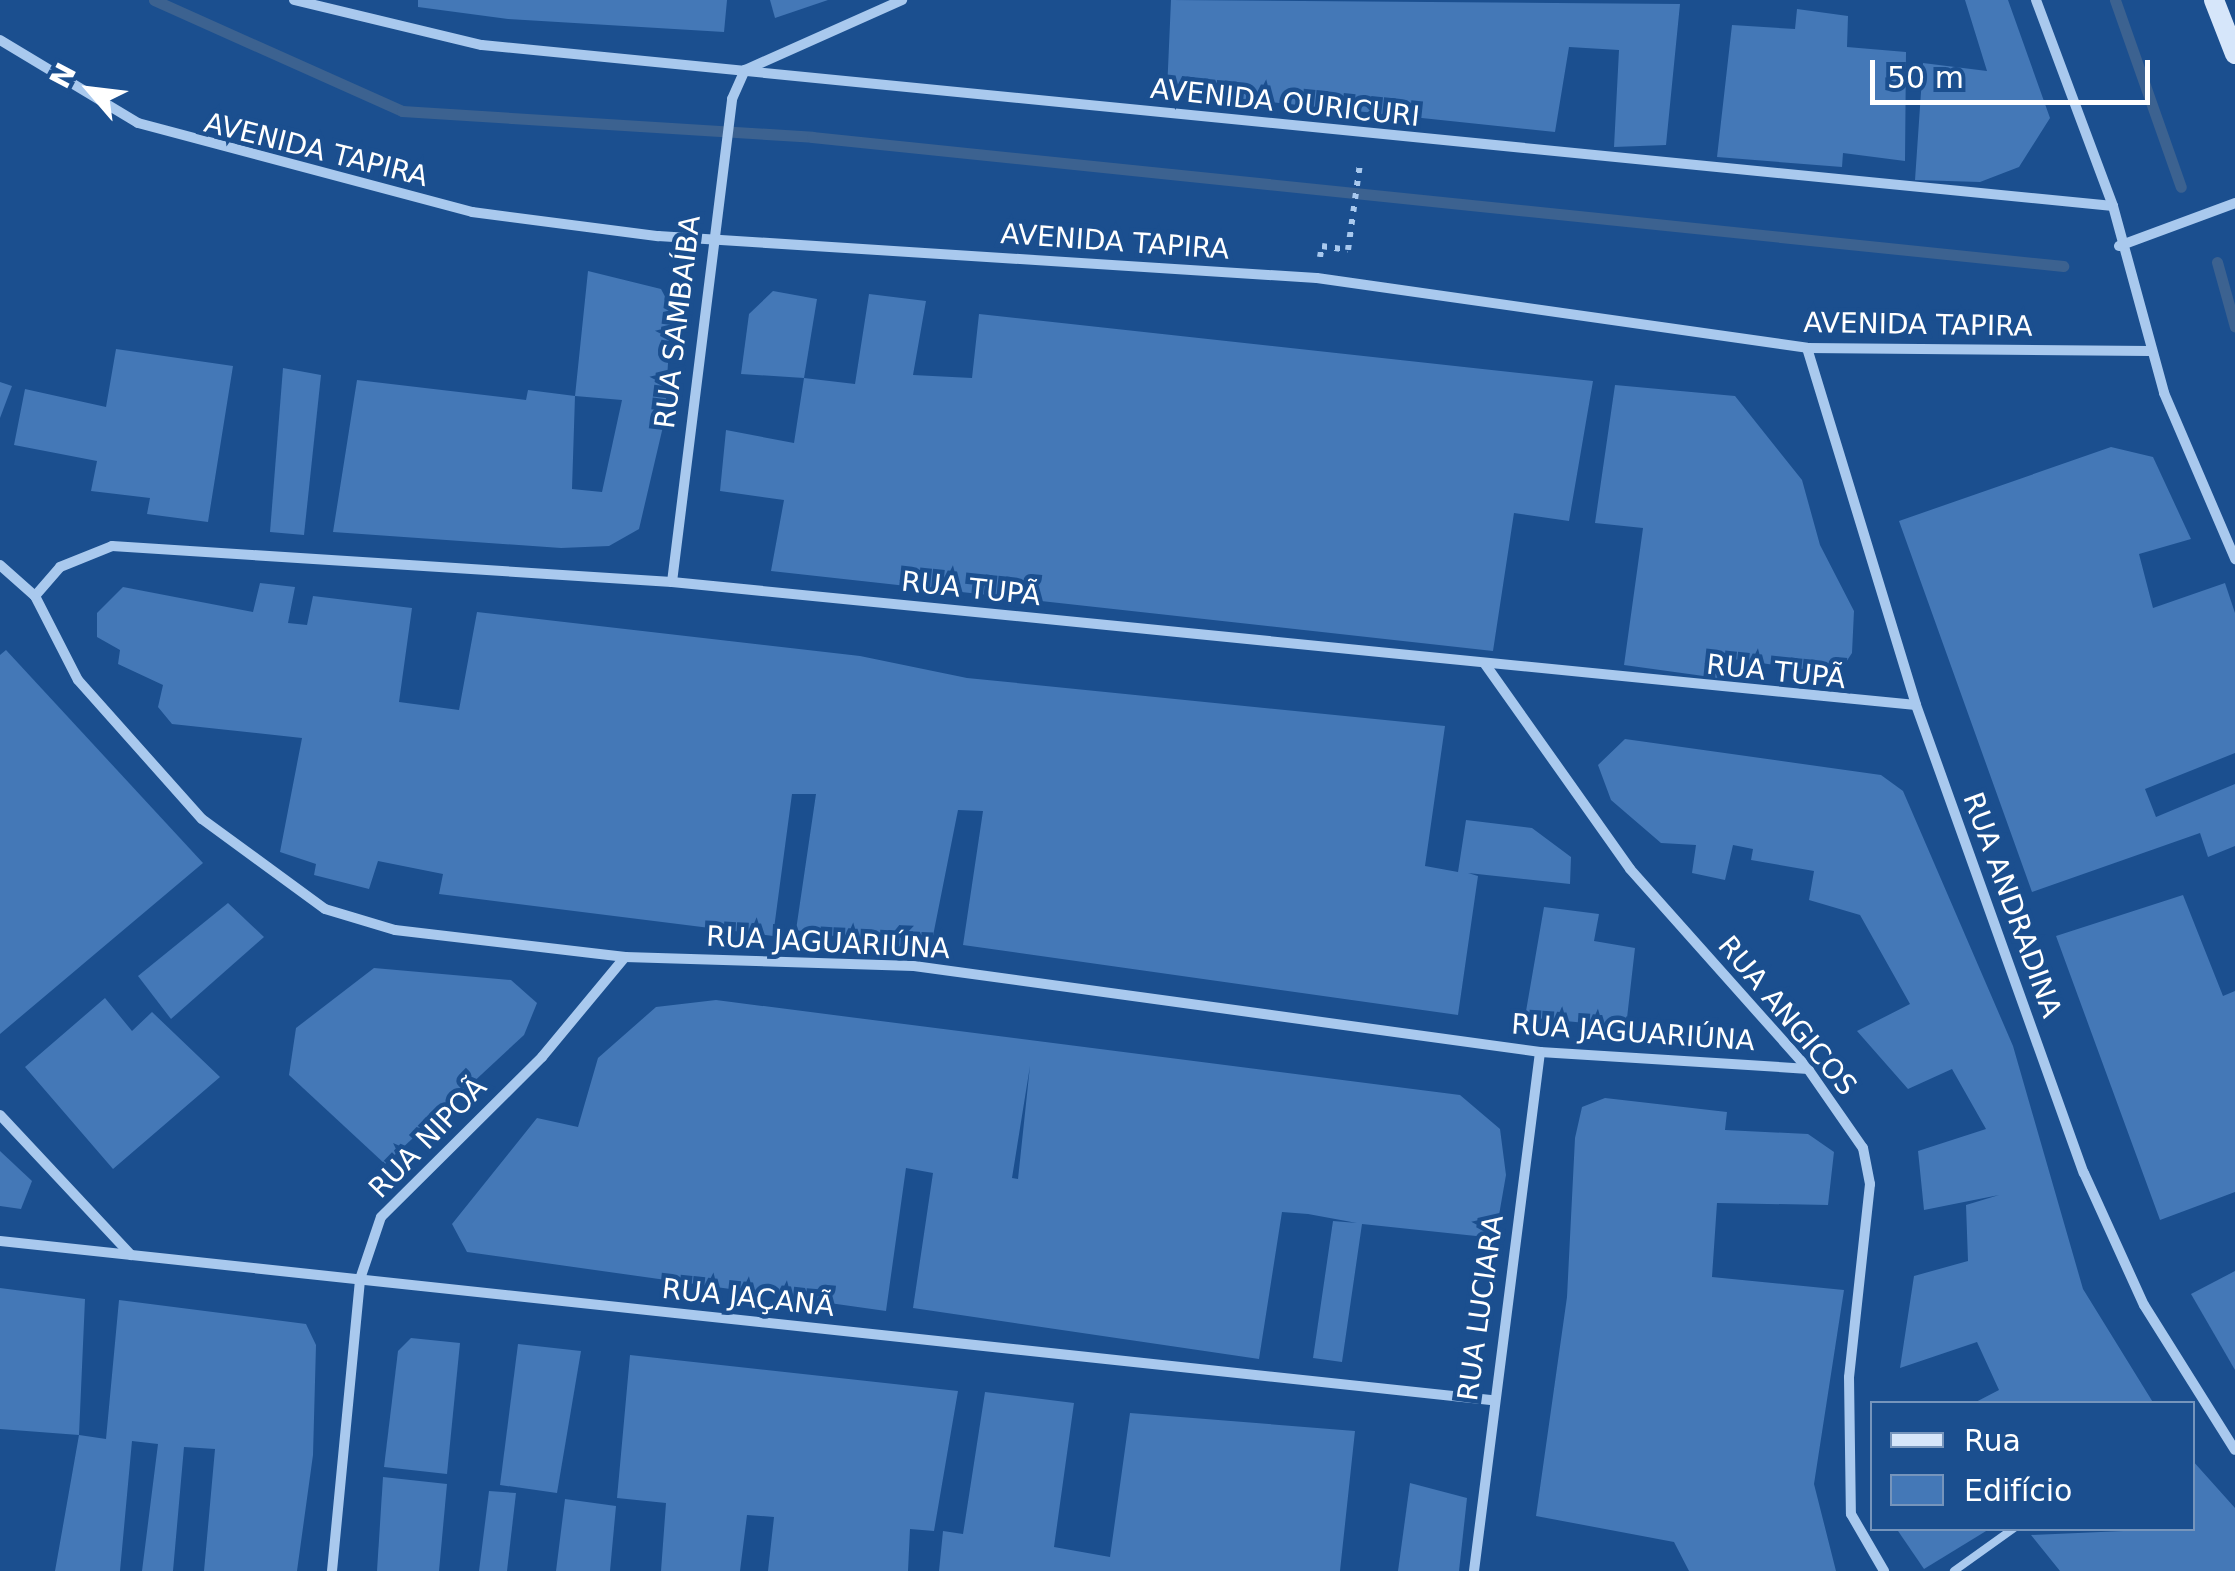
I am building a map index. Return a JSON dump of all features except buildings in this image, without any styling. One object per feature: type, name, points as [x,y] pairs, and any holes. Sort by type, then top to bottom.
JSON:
[{"type":"street","name":"AVENIDA OURICURI","points":[[294,0],[482,45],[2113,206]]},
{"type":"street","points":[[745,70],[902,0]]},
{"type":"street","points":[[2036,0],[2113,206],[2120,246],[2150,351],[2235,559]]},
{"type":"street","points":[[2214,0],[2235,54]]},
{"type":"street","name":"AVENIDA TAPIRA","points":[[0,40],[138,123],[225,153],[472,212],[711,240],[1317,278],[1807,348],[2150,351]]},
{"type":"street","name":"RUA SAMBAÍBA","points":[[672,582],[716,188],[732,99],[745,70]]},
{"type":"street","points":[[2120,246],[2235,203]]},
{"type":"street","name":"RUA ANDRADINA","points":[[1807,348],[1916,705],[2084,1173],[2144,1304],[2235,1450]]},
{"type":"street","name":"RUA TUPÃ","points":[[36,596],[60,567],[112,546],[672,582],[1916,705]]},
{"type":"street","name":"RUA JAGUARIÚNA","points":[[0,565],[36,596],[78,680],[202,819],[324,909],[394,930],[626,956],[914,966],[1540,1052],[1808,1069]]},
{"type":"street","name":"RUA ANGICOS","points":[[1485,664],[1630,869],[1808,1069],[1863,1148],[1870,1184],[1850,1377],[1851,1514],[1884,1571]]},
{"type":"street","name":"RUA NIPOÃ","points":[[332,1571],[360,1279],[381,1217],[542,1057],[626,956]]},
{"type":"street","name":"RUA LUCIARA","points":[[1474,1571],[1491,1400],[1540,1052]]},
{"type":"street","points":[[0,1116],[130,1255]]},
{"type":"street","name":"RUA JAÇANÃ","points":[[0,1241],[1491,1400]]},
{"type":"lane","points":[[1954,1571],[2010,1531]]},
{"type":"path","points":[[1348,250],[1360,162]]},
{"type":"waterway","points":[[154,0],[402,111],[812,137],[2063,266]]},
{"type":"waterway","points":[[2115,0],[2181,187]]},
{"type":"waterway","points":[[2217,262],[2235,327]]}]
